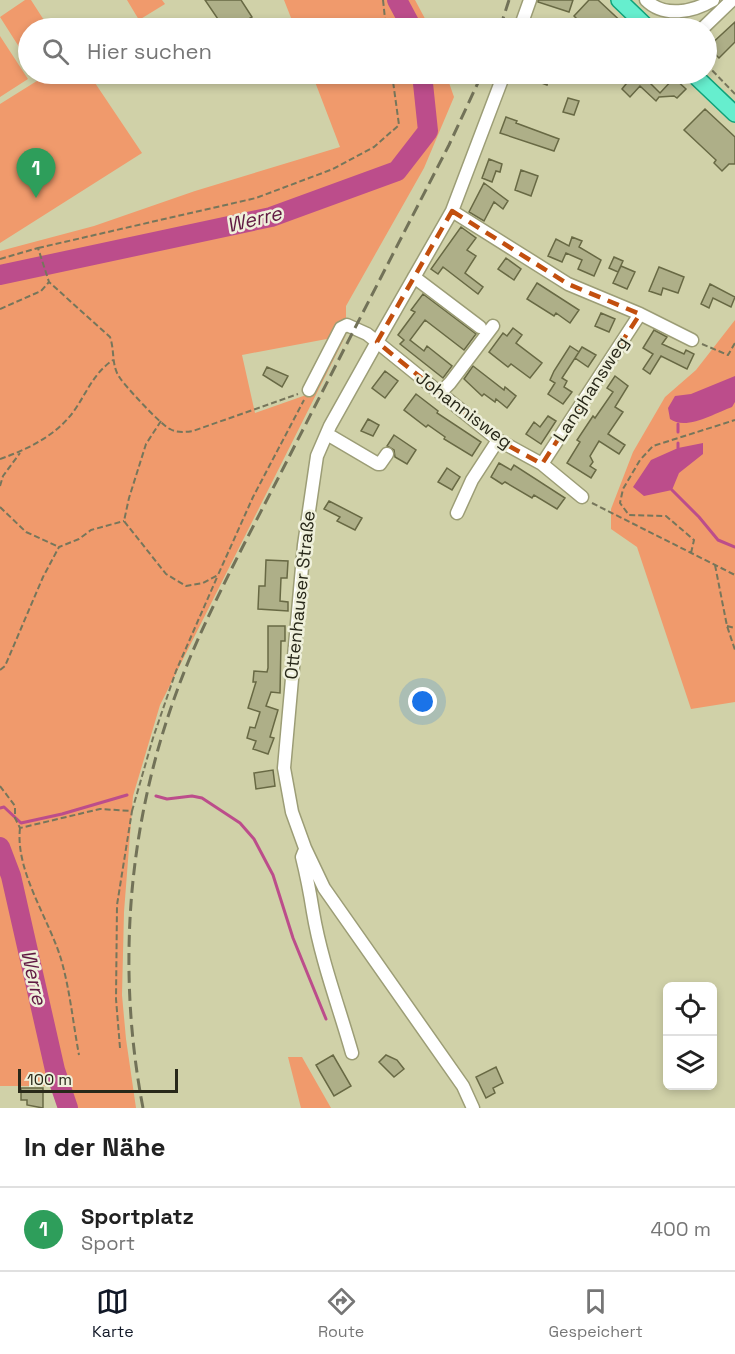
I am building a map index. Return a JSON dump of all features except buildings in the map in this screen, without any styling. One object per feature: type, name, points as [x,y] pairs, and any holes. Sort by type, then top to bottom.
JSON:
[{"type":"main road","points":[[619,0],[638,18]]},
{"type":"main road","points":[[704,84],[735,114]]},
{"type":"street","points":[[524,18],[530,0]]},
{"type":"street","points":[[646,0],[651,5],[677,12],[699,9],[713,0]]},
{"type":"street","points":[[713,18],[732,0]]},
{"type":"street","name":"Ottenhauser Straße","points":[[473,1108],[462,1086],[324,888],[305,848],[292,812],[284,768],[311,488],[317,456],[377,342],[452,212],[500,84]]},
{"type":"street","points":[[452,212],[568,284],[640,314],[692,340]]},
{"type":"street","points":[[414,277],[486,327],[450,382],[440,393]]},
{"type":"street","name":"Langhansweg","points":[[542,464],[640,314]]},
{"type":"street","name":"Johannisweg","points":[[309,390],[341,328],[347,325],[355,328],[377,342],[498,440],[542,464],[582,497]]},
{"type":"street","points":[[327,434],[378,464],[387,454]]},
{"type":"street","points":[[457,513],[472,480],[498,440]]},
{"type":"street","points":[[305,848],[302,857],[311,892],[313,912],[325,963],[352,1053]]},
{"type":"path","points":[[383,0],[385,18]]},
{"type":"path","points":[[717,75],[735,94]]},
{"type":"path","points":[[0,259],[38,248],[256,198],[333,169],[374,147],[399,125],[393,84]]},
{"type":"path","points":[[38,248],[49,282],[110,337],[114,348],[113,360],[119,378],[168,429],[193,431],[309,390]]},
{"type":"path","points":[[0,309],[41,291],[49,282]]},
{"type":"path","points":[[692,340],[728,355],[735,343]]},
{"type":"path","points":[[0,459],[21,452],[58,430],[77,406],[91,381],[113,360]]},
{"type":"path","points":[[120,1048],[116,999],[117,905],[132,811],[153,738],[176,671],[253,497],[309,390]]},
{"type":"path","points":[[691,554],[694,540],[666,516],[629,515],[620,503],[622,489],[640,460],[653,446],[735,420]]},
{"type":"path","points":[[124,521],[146,444],[161,421]]},
{"type":"path","points":[[0,486],[7,470],[21,452]]},
{"type":"path","points":[[582,497],[691,554],[735,574]]},
{"type":"path","points":[[0,507],[26,532],[59,547]]},
{"type":"path","points":[[124,521],[166,574],[186,586],[203,583],[218,574]]},
{"type":"path","points":[[0,670],[5,666],[43,577],[59,547],[78,539],[91,530],[124,521]]},
{"type":"path","points":[[715,565],[727,626],[735,650]]},
{"type":"path","points":[[727,626],[735,628]]},
{"type":"path","points":[[0,786],[15,806],[15,818],[20,828],[19,841],[25,867],[61,960],[79,1054]]},
{"type":"path","points":[[20,828],[100,809],[132,811]]},
{"type":"highlighted area","points":[[452,211],[568,284],[640,314],[542,464],[498,440],[377,342]]},
{"type":"shaded area","points":[[25,0],[31,0],[43,18],[18,18],[18,45],[0,17]]},
{"type":"shaded area","points":[[127,0],[162,0],[165,4],[142,18],[138,18]]},
{"type":"shaded area","points":[[284,0],[415,0],[425,18],[291,18]]},
{"type":"shaded area","points":[[0,36],[18,64],[18,84],[20,84],[0,97]]},
{"type":"shaded area","points":[[32,84],[96,84],[142,153],[0,243],[0,104]]},
{"type":"shaded area","points":[[316,84],[449,84],[454,97],[424,168],[346,306],[346,318],[332,338],[242,355],[255,413],[309,394],[347,333],[160,705],[133,796],[124,912],[122,995],[136,1108],[61,1108],[53,1086],[0,1086],[0,251],[94,226],[195,191],[340,147]]},
{"type":"shaded area","points":[[735,320],[735,702],[691,709],[637,547],[611,529],[611,509],[633,452],[665,397],[696,370]]},
{"type":"shaded area","points":[[735,376],[735,402],[732,407],[692,422],[684,423],[670,419],[668,408],[675,396],[691,394]]},
{"type":"shaded area","points":[[703,443],[703,454],[679,473],[672,490],[644,496],[633,487],[651,460],[678,448]]},
{"type":"shaded area","points":[[288,1057],[302,1057],[331,1108],[301,1108]]},
{"type":"waterway","name":"Werre","points":[[397,0],[407,18]]},
{"type":"waterway","name":"Werre","points":[[0,275],[271,217],[397,171],[428,131],[423,84]]},
{"type":"waterway","points":[[678,424],[678,432]]},
{"type":"waterway","points":[[678,443],[678,448]]},
{"type":"waterway","points":[[672,490],[718,540],[735,547]]},
{"type":"waterway","points":[[0,808],[4,807],[21,823],[127,795]]},
{"type":"waterway","points":[[156,796],[167,799],[192,796],[202,798],[240,823],[254,839],[273,875],[293,938],[326,1019]]},
{"type":"waterway","name":"Werre","points":[[0,847],[11,876],[55,1070],[68,1108]]},
{"type":"railway","points":[[503,18],[509,0]]},
{"type":"railway","points":[[143,1108],[134,1051],[129,937],[133,881],[141,824],[153,769],[169,714],[189,660],[225,582],[449,145],[477,84]]},
{"type":"place","name":"Sportplatz","points":[[36,198]]}]
